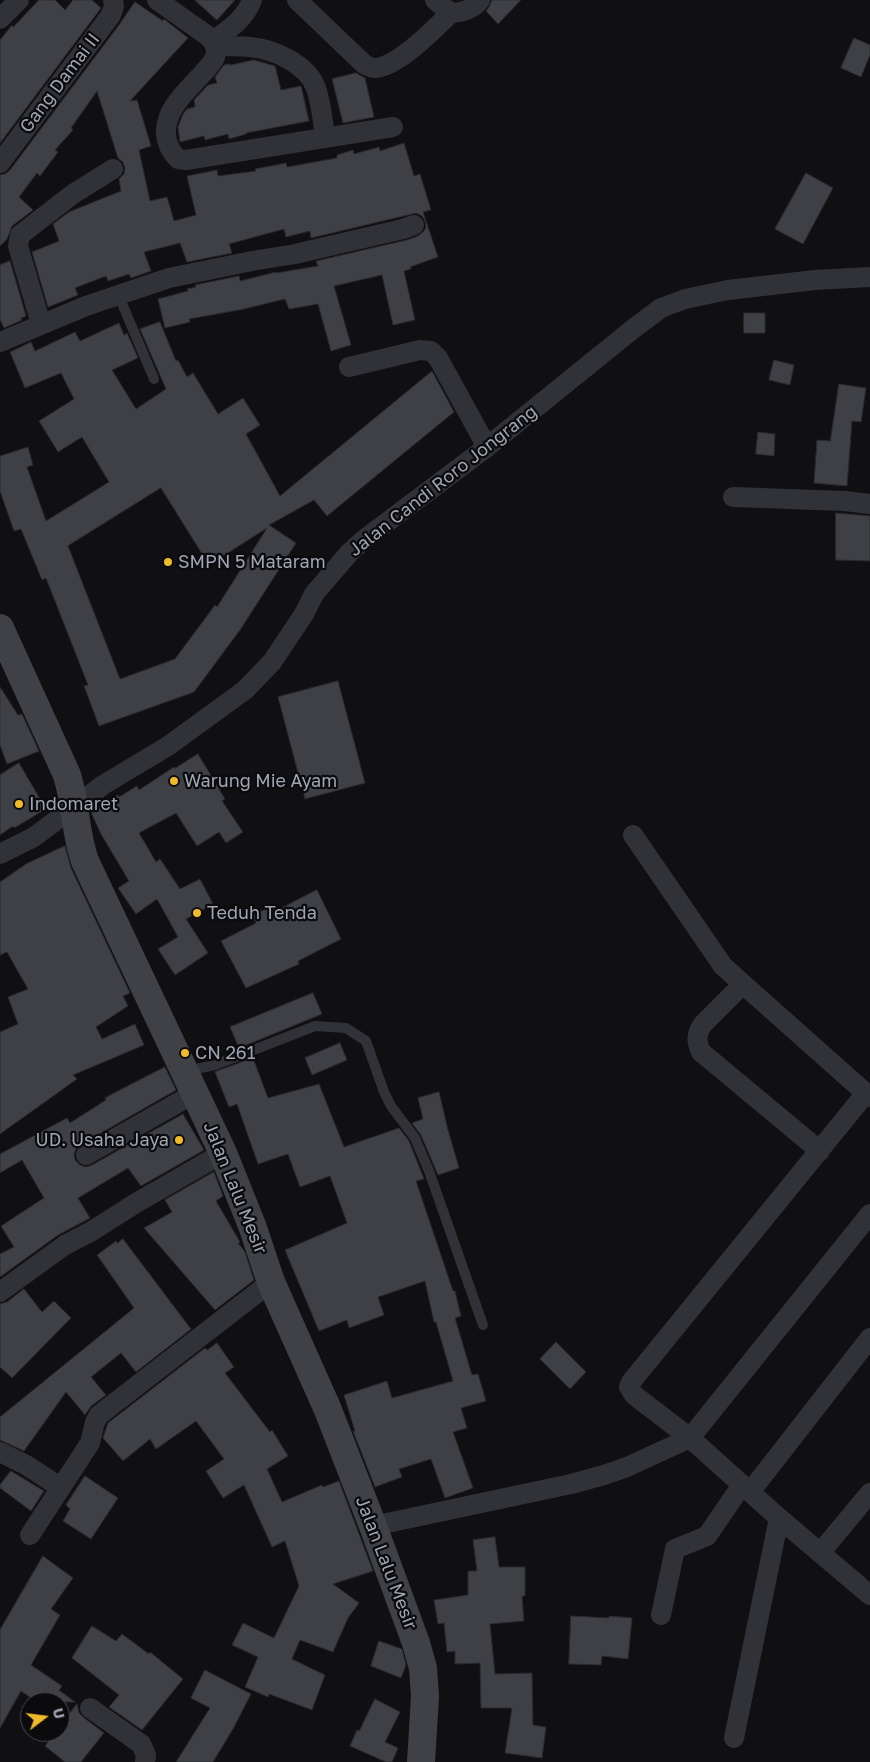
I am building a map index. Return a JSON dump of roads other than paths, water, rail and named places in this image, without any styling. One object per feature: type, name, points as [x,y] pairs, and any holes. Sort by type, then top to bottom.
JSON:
[{"type":"street","points":[[0,19],[19,0]]},
{"type":"street","name":"Gang Damai II","points":[[0,163],[111,15],[114,6],[113,0]]},
{"type":"street","points":[[157,0],[214,43],[266,50],[278,54],[302,69],[316,87],[322,111],[325,137]]},
{"type":"street","points":[[214,43],[238,21],[249,8],[252,0]]},
{"type":"street","points":[[296,0],[364,64],[372,68],[379,68],[393,62],[410,51],[452,12]]},
{"type":"street","points":[[435,0],[445,9],[452,12],[464,11],[477,4],[480,0]]},
{"type":"street","points":[[214,43],[216,55],[214,61],[178,102],[170,114],[166,136],[170,149],[178,159],[186,160],[393,127]]},
{"type":"street","points":[[41,324],[18,246],[20,236],[73,194],[113,169]]},
{"type":"street","points":[[0,342],[118,294],[169,278],[295,254],[414,225]]},
{"type":"street","name":"Jalan Candi Roro Jongrang","points":[[0,854],[34,837],[103,785],[168,746],[245,690],[272,662],[304,614],[314,594],[350,552],[487,447],[661,308],[671,303],[702,294],[757,286],[870,277]]},
{"type":"street","points":[[349,367],[420,350],[431,351],[438,358],[487,447]]},
{"type":"street","points":[[733,498],[845,501],[870,504]]},
{"type":"street","name":"Jalan Lalu Mesir","points":[[0,628],[66,775],[71,789],[76,832],[85,861],[223,1153],[253,1228],[271,1282],[328,1410],[373,1526],[416,1643],[423,1668],[425,1696],[421,1762]]},
{"type":"street","points":[[633,835],[723,966],[868,1095],[820,1150],[629,1384],[630,1390],[690,1438],[779,1518],[870,1595]]},
{"type":"street","points":[[743,984],[698,1031],[697,1042],[701,1052],[820,1150]]},
{"type":"street","points":[[86,1155],[190,1082]]},
{"type":"street","points":[[0,1292],[65,1245],[223,1153]]},
{"type":"street","points":[[373,1526],[571,1484],[604,1475],[627,1467],[690,1438],[870,1214]]},
{"type":"street","points":[[30,1535],[90,1443],[95,1422],[102,1412],[271,1282]]},
{"type":"street","points":[[661,1615],[675,1549],[707,1536],[870,1338]]},
{"type":"street","points":[[0,1452],[26,1464],[60,1487]]},
{"type":"street","points":[[820,1553],[870,1493]]},
{"type":"street","points":[[734,1738],[779,1518]]},
{"type":"street","points":[[90,1708],[141,1744],[146,1755],[145,1762]]},
{"type":"lane","points":[[118,294],[154,380]]},
{"type":"lane","points":[[190,1082],[215,1065],[314,1026],[346,1028],[366,1041],[384,1092],[391,1106],[415,1138],[429,1171],[483,1325]]},
{"type":"place","name":"SMPN 5 Mataram","points":[[168,562]]},
{"type":"place","name":"Warung Mie Ayam","points":[[174,781]]},
{"type":"place","name":"Indomaret","points":[[19,804]]},
{"type":"place","name":"Teduh Tenda","points":[[197,913]]},
{"type":"place","name":"CN 261","points":[[185,1053]]},
{"type":"place","name":"UD. Usaha Jaya","points":[[179,1140]]}]
